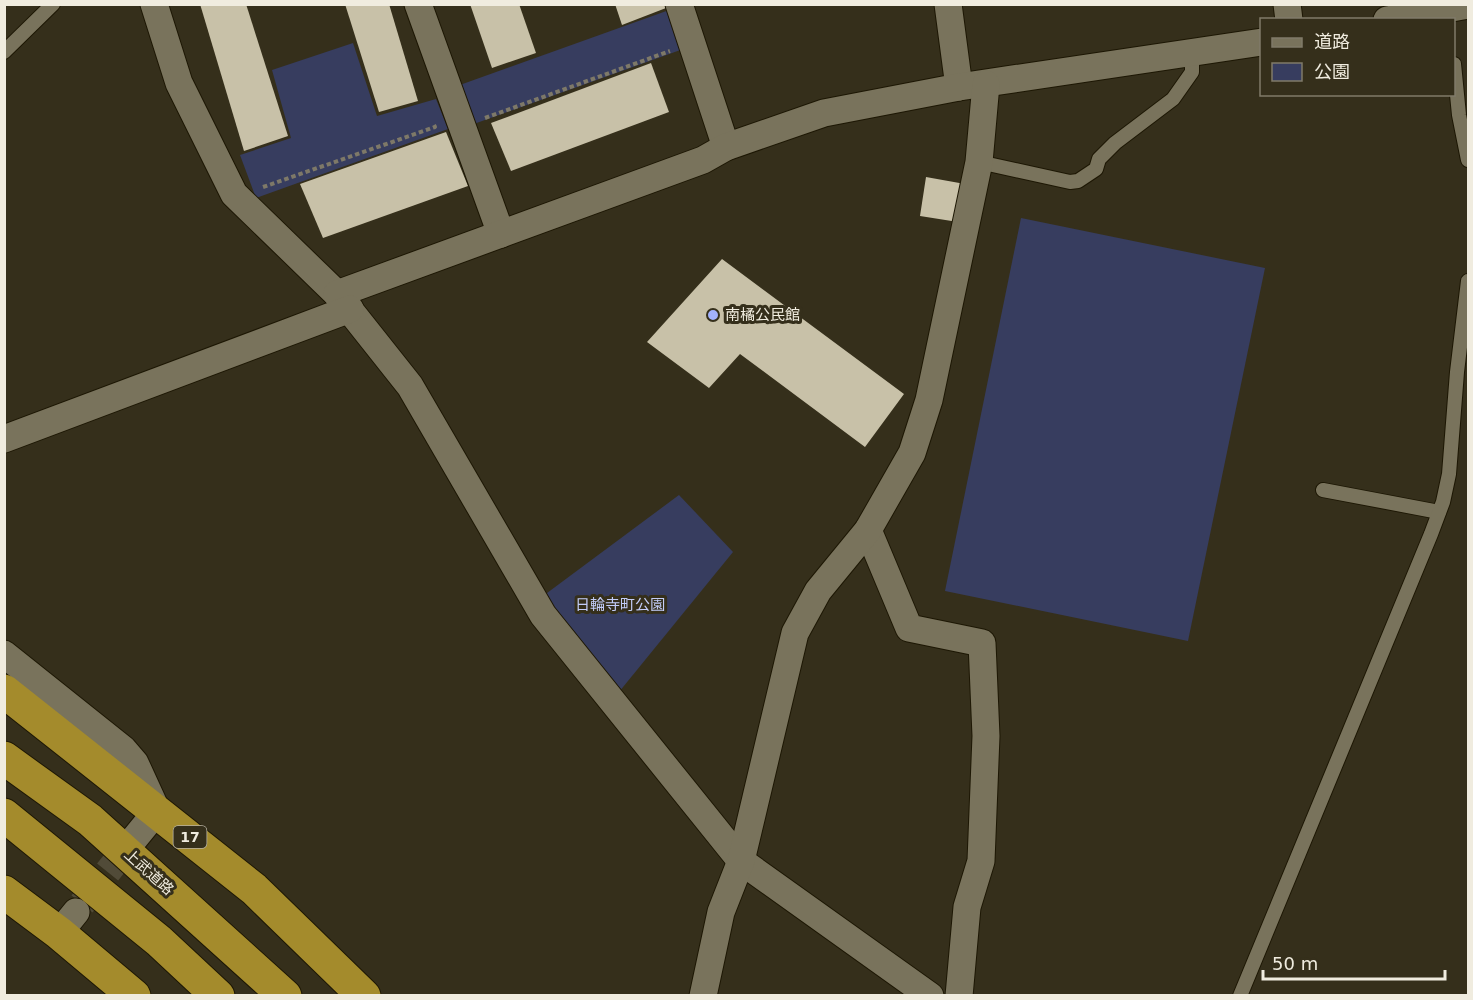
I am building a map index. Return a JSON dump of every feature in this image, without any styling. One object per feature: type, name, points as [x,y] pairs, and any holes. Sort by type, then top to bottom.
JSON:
[{"type":"highway","name":"17","points":[[4,691],[254,889],[364,996]]},
{"type":"highway","name":"上武道路","points":[[4,758],[90,820],[285,996]]},
{"type":"highway","points":[[4,815],[159,941],[218,996]]},
{"type":"highway","points":[[4,892],[68,922],[134,996]]},
{"type":"street","points":[[154,4],[178,83],[234,194],[344,302],[410,386],[543,615],[741,861],[930,996]]},
{"type":"street","points":[[418,4],[501,234]]},
{"type":"street","points":[[680,4],[726,147]]},
{"type":"street","points":[[948,4],[959,87]]},
{"type":"street","points":[[1399,18],[1455,9]]},
{"type":"street","points":[[4,439],[344,302],[501,234],[703,160],[726,147],[824,113],[959,87],[1260,42]]},
{"type":"street","points":[[703,996],[721,912],[741,861],[795,633],[818,591],[868,530],[912,453],[929,400],[979,162],[986,105],[986,84]]},
{"type":"street","points":[[868,530],[909,628],[982,643],[986,736],[981,861],[967,907],[958,996]]},
{"type":"street","points":[[4,654],[135,763],[157,811],[130,843]]},
{"type":"lane","points":[[4,51],[53,4]]},
{"type":"lane","points":[[979,162],[1070,182],[1078,181],[1096,169],[1099,159],[1115,143],[1173,99],[1192,72],[1192,53]]},
{"type":"lane","points":[[1455,74],[1459,115],[1468,160]]},
{"type":"lane","points":[[1240,996],[1439,512],[1449,474],[1457,372],[1468,281]]},
{"type":"lane","points":[[1323,490],[1439,512]]},
{"type":"path","points":[[482,119],[679,48]]},
{"type":"path","points":[[259,188],[435,128],[432,119]]},
{"type":"green space","points":[[672,9],[686,48],[471,125],[457,86]]},
{"type":"green space","points":[[353,43],[377,116],[436,99],[448,129],[256,198],[240,155],[291,138],[272,70]]},
{"type":"green space","points":[[1021,218],[1265,268],[1188,641],[945,591]]},
{"type":"green space","name":"日輪寺町公園","points":[[679,495],[733,552],[619,692],[543,596]]},
{"type":"building","points":[[200,4],[246,4],[288,136],[244,151]]},
{"type":"building","points":[[345,4],[389,4],[418,101],[379,112]]},
{"type":"building","points":[[470,4],[519,4],[536,53],[492,68]]},
{"type":"building","points":[[615,4],[665,4],[666,8],[622,25]]},
{"type":"building","points":[[651,63],[669,112],[511,171],[491,123]]},
{"type":"building","points":[[446,132],[468,186],[323,238],[300,184]]},
{"type":"building","points":[[926,177],[965,184],[958,222],[920,216]]},
{"type":"building","points":[[722,259],[904,394],[865,447],[740,354],[709,388],[647,342]]},
{"type":"tunnel","points":[[82,904],[130,844]]},
{"type":"place","name":"南橘公民館","points":[[713,315]]}]
